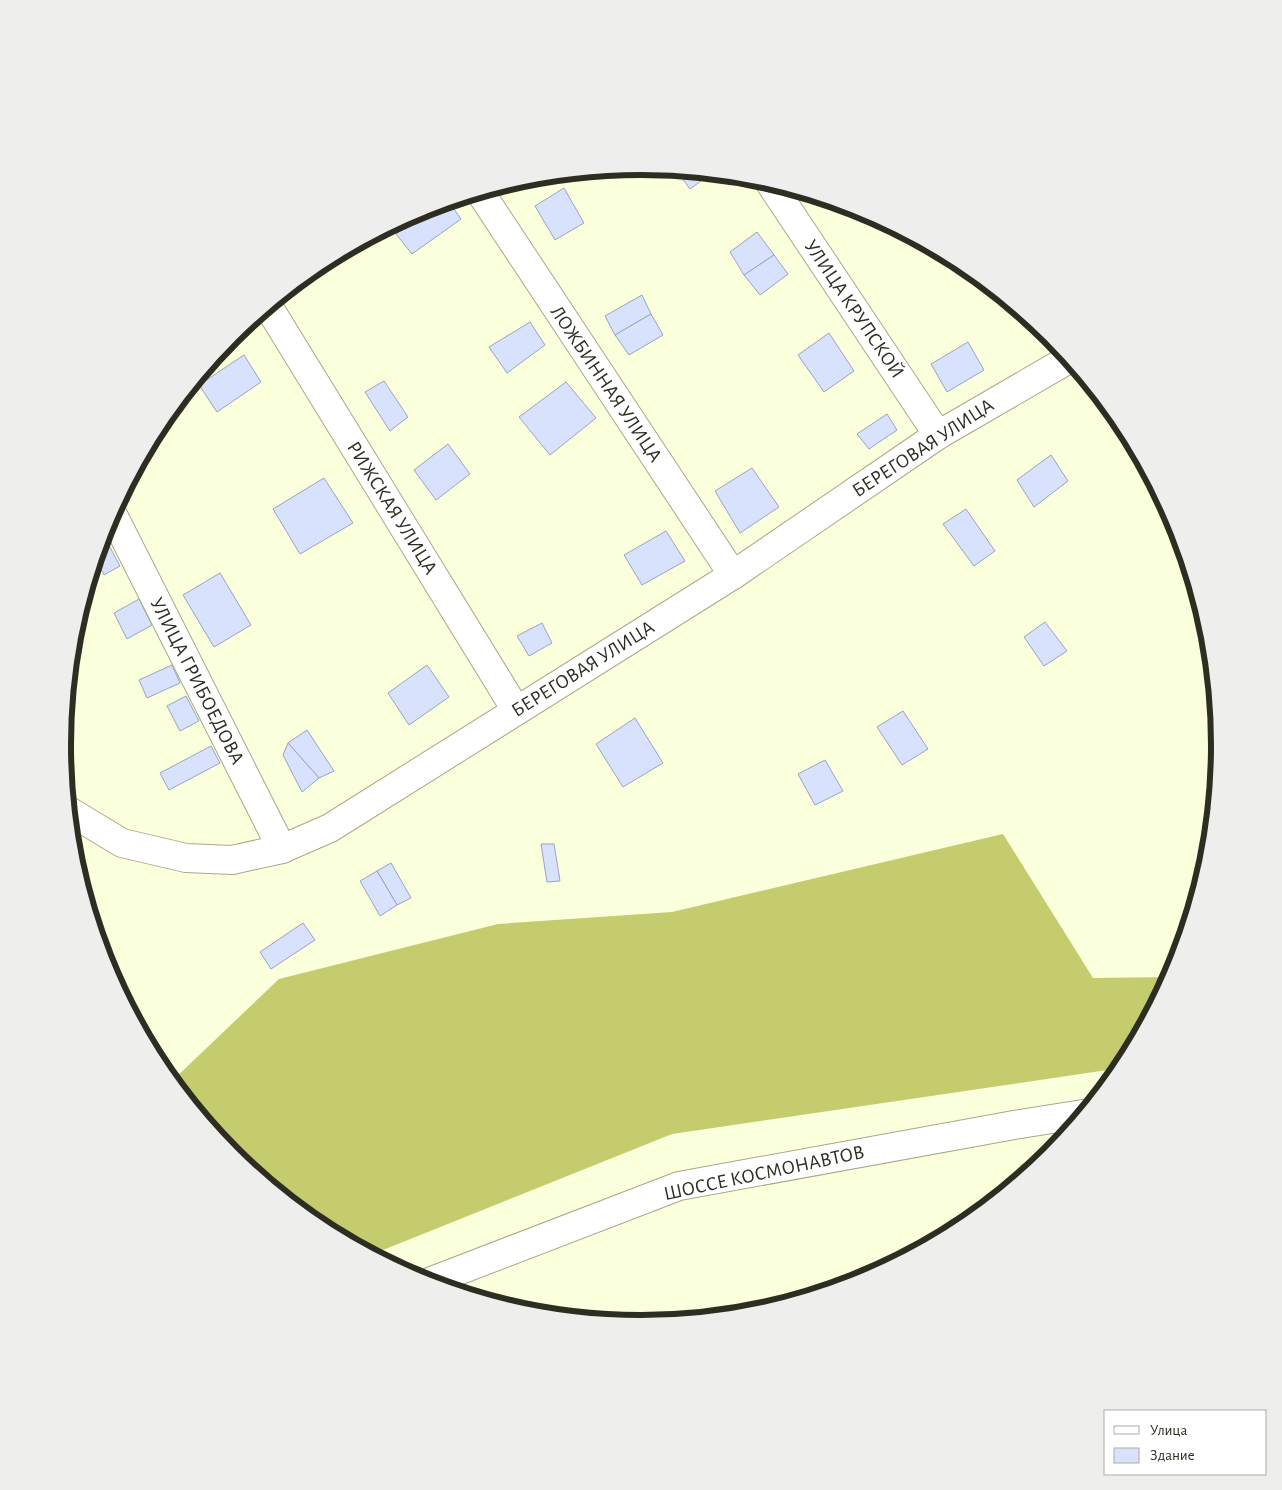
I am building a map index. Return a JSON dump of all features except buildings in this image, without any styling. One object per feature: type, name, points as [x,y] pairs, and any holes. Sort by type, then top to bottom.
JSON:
[{"type":"street","name":"УЛИЦА КРУПСКОЙ","points":[[777,192],[938,435]]},
{"type":"street","name":"ЛОЖБИННАЯ УЛИЦА","points":[[484,198],[733,575]]},
{"type":"street","name":"РИЖСКАЯ УЛИЦА","points":[[271,312],[516,710]]},
{"type":"street","name":"БЕРЕГОВАЯ УЛИЦА","points":[[76,815],[122,843],[186,858],[232,860],[282,849],[330,828],[733,575],[938,435],[1063,362]]},
{"type":"street","name":"УЛИЦА ГРИБОЕДОВА","points":[[117,523],[282,849]]},
{"type":"street","name":"ШОССЕ КОСМОНАВТОВ","points":[[440,1278],[679,1186],[1074,1116]]},
{"type":"green space","points":[[1003,834],[1093,978],[1161,977],[1134,1030],[1109,1070],[672,1134],[380,1251],[324,1219],[265,1173],[213,1121],[177,1076],[279,979],[498,924],[672,912]]}]
